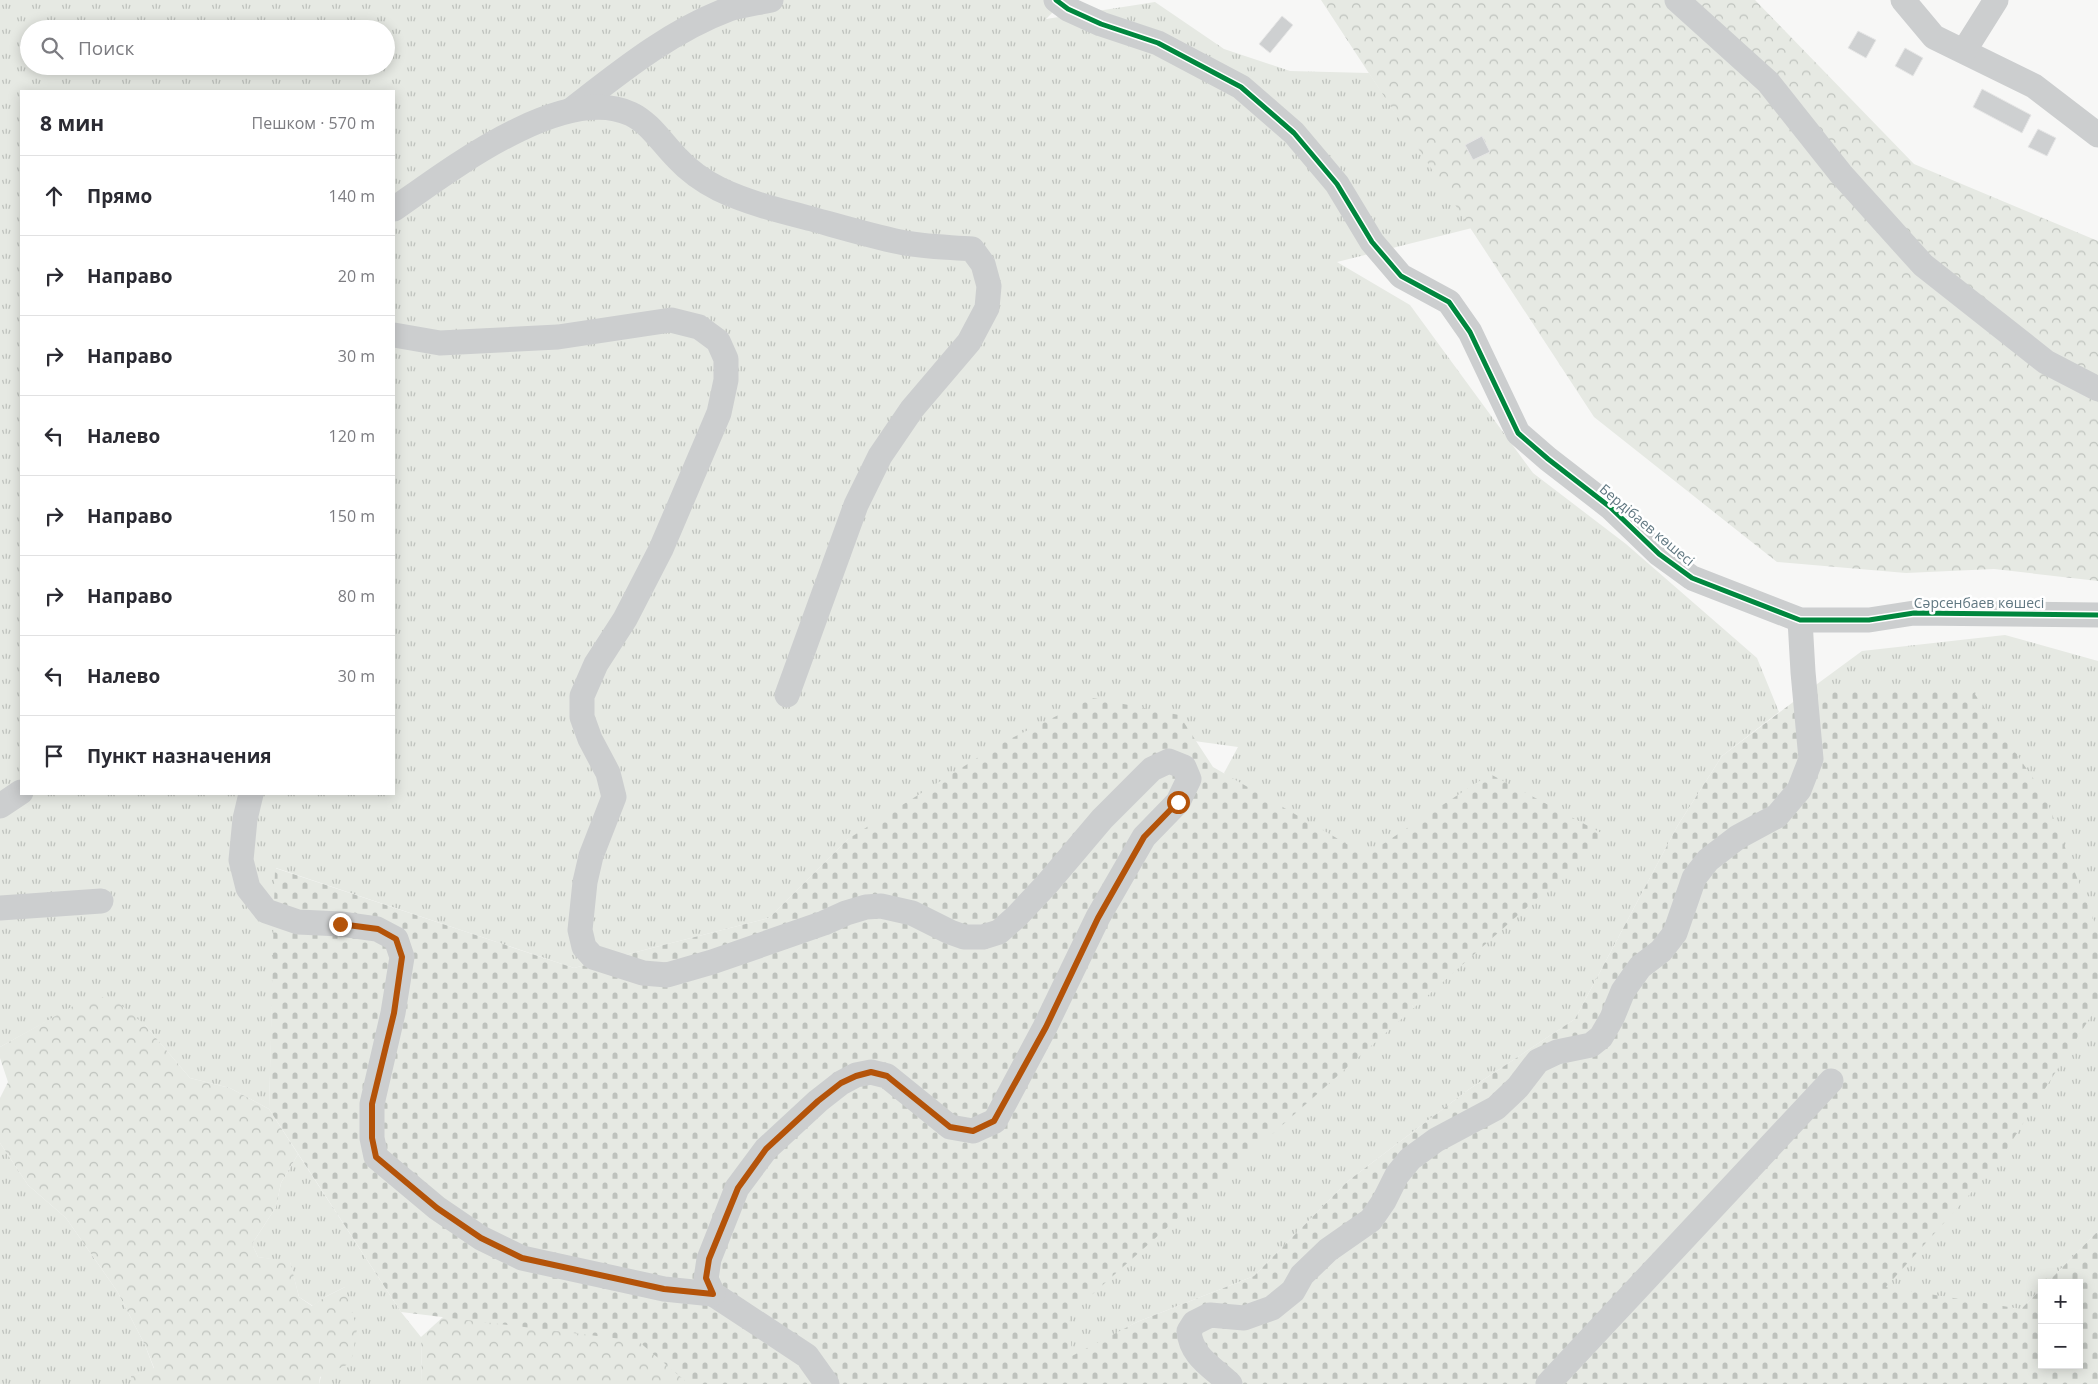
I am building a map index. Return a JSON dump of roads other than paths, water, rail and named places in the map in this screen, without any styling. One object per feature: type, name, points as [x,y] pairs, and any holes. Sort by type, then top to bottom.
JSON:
[{"type":"street","points":[[572,110],[622,70],[658,45],[688,28],[730,9],[770,0]]},
{"type":"street","name":"Бердібаев көшесі","points":[[1056,0],[1068,9],[1102,24],[1158,43],[1240,87],[1294,133],[1337,184],[1372,242],[1401,276],[1449,302],[1470,332],[1518,433],[1610,507],[1659,554],[1692,578],[1800,620]]},
{"type":"street","points":[[1677,0],[1768,82],[1840,174],[1923,265],[2046,362],[2098,389]]},
{"type":"street","points":[[1903,0],[1934,37],[2034,86],[2098,135]]},
{"type":"street","points":[[1964,52],[1996,0]]},
{"type":"street","points":[[395,208],[485,147],[521,128],[572,110],[600,107],[614,108],[630,113],[645,122],[697,177],[729,193],[774,209],[902,242],[972,249],[983,264],[989,286],[987,308],[969,342],[912,409],[880,456],[856,505],[787,695]]},
{"type":"street","points":[[395,335],[440,343],[558,337],[671,320],[699,327],[718,341],[726,359],[726,380],[719,413],[712,431],[661,549],[625,620],[596,664],[582,696],[582,717],[590,739],[608,772],[614,797],[592,856],[585,882],[580,930],[584,947],[593,957],[643,973],[667,975],[712,962],[824,923],[846,913],[866,907],[881,906],[912,913],[950,932],[964,936],[983,937],[999,932],[1017,916],[1102,819],[1152,769],[1169,761],[1184,767],[1189,779],[1178,802],[1144,837],[1108,901],[1046,1027],[994,1121],[973,1131],[950,1127],[887,1076],[871,1072],[841,1083],[818,1101],[766,1149],[738,1188],[709,1259],[706,1278],[713,1294],[722,1302],[807,1356],[827,1384]]},
{"type":"street","name":"Сәрсенбаев көшесі","points":[[1800,620],[1869,620],[1914,613],[2098,615]]},
{"type":"street","points":[[1230,1384],[1200,1358],[1190,1341],[1189,1331],[1194,1323],[1210,1315],[1244,1318],[1272,1308],[1292,1291],[1302,1275],[1328,1250],[1371,1220],[1384,1201],[1397,1175],[1410,1159],[1436,1140],[1496,1108],[1518,1087],[1538,1061],[1557,1052],[1591,1045],[1601,1037],[1612,1018],[1623,991],[1640,967],[1661,952],[1675,934],[1694,878],[1708,860],[1738,837],[1777,816],[1799,790],[1811,759],[1802,672],[1800,620]]},
{"type":"street","points":[[0,806],[20,793]]},
{"type":"street","points":[[251,795],[245,819],[241,860],[248,888],[266,912],[298,922],[340,924],[378,929],[396,939],[402,957],[394,1013],[372,1104],[372,1138],[376,1157],[437,1208],[481,1238],[522,1258],[664,1289],[713,1294]]},
{"type":"street","points":[[0,908],[101,901]]},
{"type":"street","points":[[1548,1384],[1831,1081]]}]
